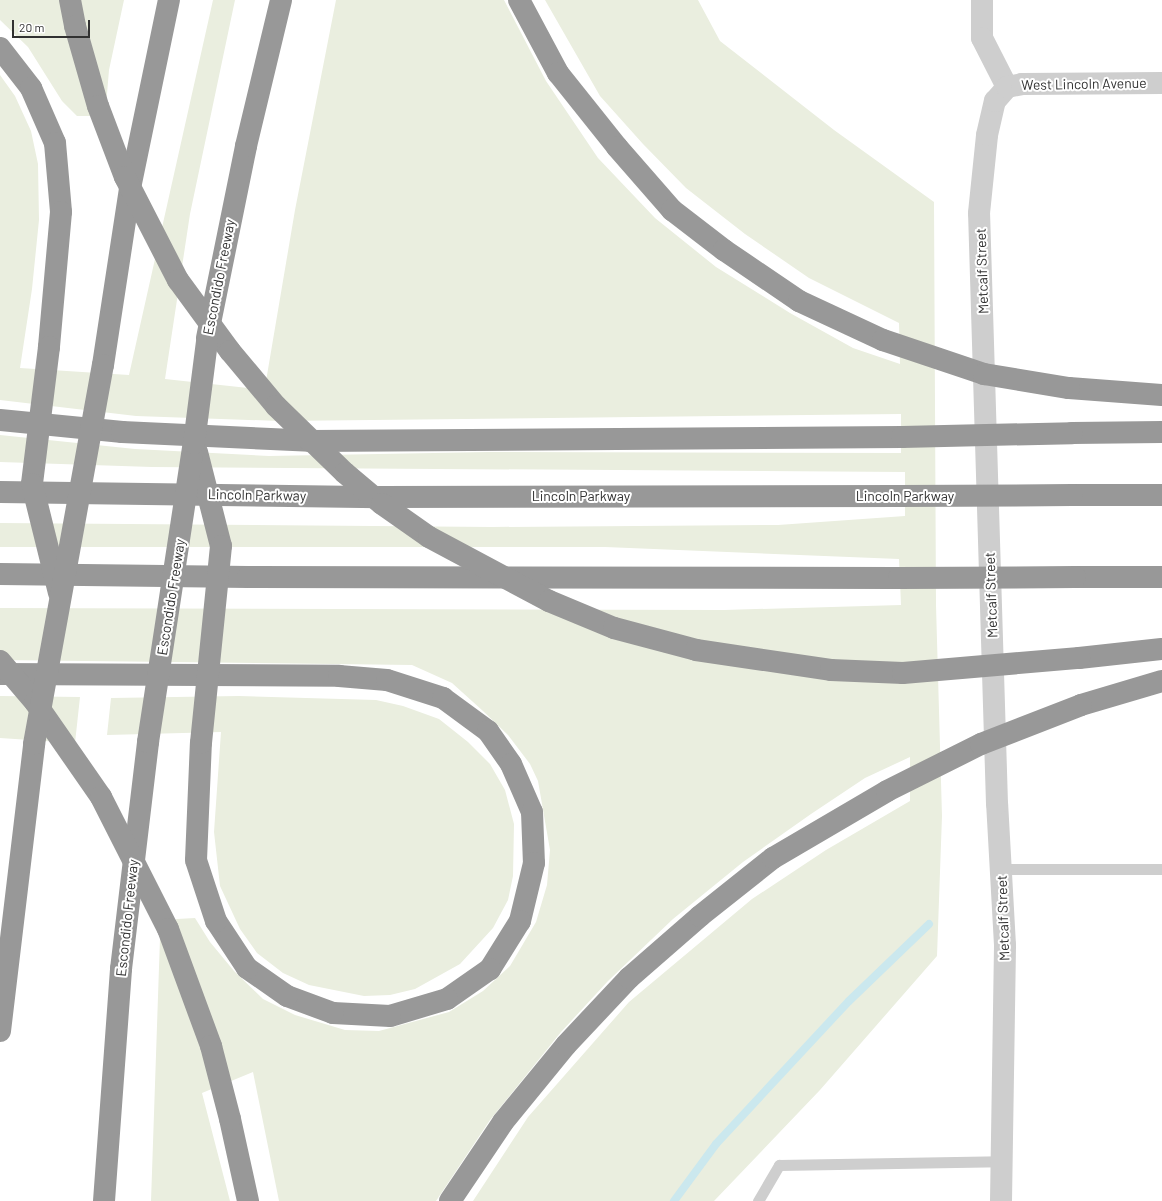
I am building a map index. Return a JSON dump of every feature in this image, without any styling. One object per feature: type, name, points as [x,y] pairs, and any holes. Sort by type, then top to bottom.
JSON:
[{"type":"highway","points":[[70,0],[75,26],[98,106],[122,170],[178,280],[230,351],[276,406],[345,473],[382,504],[429,537],[549,601],[614,628],[696,650],[831,670],[903,673],[1162,650]]},
{"type":"highway","points":[[0,1030],[34,744],[103,365],[130,188],[170,0]]},
{"type":"highway","name":"Escondido Freeway","points":[[104,1201],[121,969],[148,742],[194,443],[207,341],[246,146],[281,0]]},
{"type":"highway","points":[[519,0],[558,73],[617,147],[672,210],[724,250],[799,301],[883,340],[984,374],[1069,388],[1162,395]]},
{"type":"highway","points":[[0,48],[31,88],[55,143],[61,212],[49,347],[32,484],[61,600]]},
{"type":"highway","points":[[0,420],[122,432],[310,441],[902,437],[1162,432]]},
{"type":"highway","points":[[0,674],[339,676],[387,680],[443,698],[488,731],[511,764],[532,812],[534,863],[520,920],[490,969],[447,999],[390,1016],[333,1013],[287,996],[247,968],[216,921],[196,860],[201,743],[221,546],[194,443]]},
{"type":"highway","name":"Lincoln Parkway","points":[[0,492],[380,496],[1162,495]]},
{"type":"highway","points":[[0,574],[248,577],[1162,578]]},
{"type":"highway","points":[[0,661],[35,702],[101,797],[168,929],[210,1046],[230,1119],[248,1201]]},
{"type":"highway","points":[[450,1201],[503,1122],[566,1045],[629,978],[700,916],[773,858],[887,791],[981,744],[1081,704],[1162,681]]},
{"type":"street","points":[[982,0],[982,38],[1007,87]]},
{"type":"street","name":"West Lincoln Avenue","points":[[1007,87],[1022,84],[1162,83]]},
{"type":"street","name":"Metcalf Street","points":[[1001,1201],[1000,1161],[1005,945],[1001,869],[979,213],[987,135],[995,101],[1007,87]]},
{"type":"lane","points":[[1001,869],[1162,870]]},
{"type":"lane","points":[[758,1201],[779,1165],[1000,1161]]},
{"type":"shaded area","points":[[0,0],[124,0],[109,70],[106,106],[101,116],[77,116],[62,101],[28,47],[0,20]]},
{"type":"shaded area","points":[[213,0],[235,0],[190,214],[165,379],[248,388],[265,387],[295,210],[336,0],[504,0],[546,81],[598,158],[655,218],[716,267],[790,313],[853,348],[900,364],[899,323],[809,278],[745,234],[686,188],[643,144],[600,96],[545,0],[698,0],[720,41],[834,130],[934,202],[936,605],[942,816],[937,956],[820,1090],[714,1201],[473,1201],[528,1117],[629,1002],[752,899],[826,850],[910,801],[910,757],[865,778],[811,814],[743,862],[673,919],[608,981],[561,1032],[490,1120],[436,1201],[279,1201],[253,1072],[202,1093],[230,1201],[151,1201],[160,938],[165,923],[177,919],[195,918],[210,942],[234,971],[263,999],[295,1015],[345,1030],[379,1031],[449,1012],[483,991],[510,966],[536,922],[547,885],[550,850],[538,781],[530,764],[508,735],[483,711],[452,683],[412,665],[0,660],[0,608],[724,610],[901,605],[899,559],[605,547],[0,547],[0,523],[492,527],[778,525],[905,516],[905,472],[152,467],[0,462],[0,435],[135,449],[269,456],[489,452],[901,453],[901,414],[280,421],[136,416],[0,400],[0,75],[15,96],[31,131],[38,164],[39,220],[32,289],[20,368],[129,375]]},
{"type":"shaded area","points":[[0,696],[80,697],[75,743],[0,738]]},
{"type":"shaded area","points":[[239,696],[376,700],[403,706],[439,719],[468,742],[490,764],[505,790],[514,824],[513,876],[508,900],[493,928],[460,964],[415,989],[390,995],[364,996],[309,985],[283,973],[257,953],[240,929],[220,886],[214,832],[221,732],[107,735],[111,698]]},
{"type":"waterway","points":[[674,1201],[716,1144],[849,1001],[929,924]]}]
